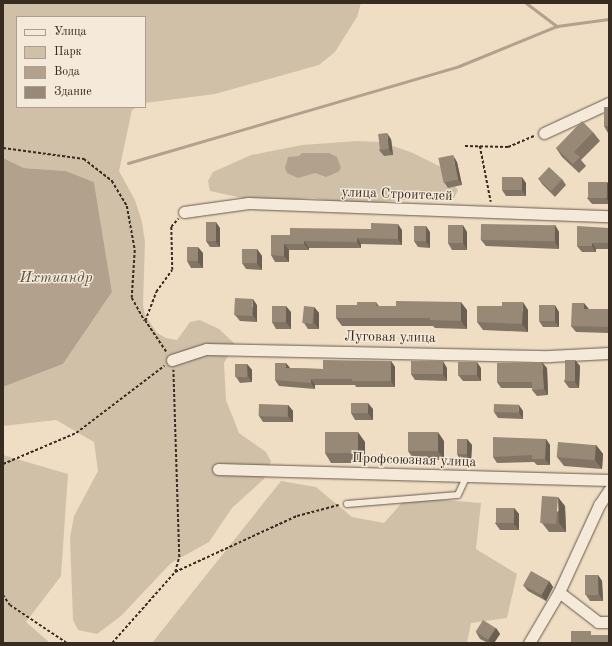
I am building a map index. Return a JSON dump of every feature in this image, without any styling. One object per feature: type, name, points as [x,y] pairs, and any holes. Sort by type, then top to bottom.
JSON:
[{"type":"street","points":[[544,133],[609,103]]},
{"type":"street","name":"улица Строителей","points":[[184,212],[248,203],[609,216]]},
{"type":"street","name":"Луговая улица","points":[[172,360],[206,349],[549,356],[609,353]]},
{"type":"street","name":"Профсоюзная улица","points":[[218,469],[609,480]]},
{"type":"street","points":[[529,643],[559,592],[599,505],[609,490]]},
{"type":"street","points":[[559,592],[598,622],[609,622]]},
{"type":"lane","points":[[347,504],[458,495],[467,476]]},
{"type":"path","points":[[465,146],[508,147],[544,133]]},
{"type":"path","points":[[480,146],[493,213]]},
{"type":"path","points":[[3,148],[84,159],[112,181],[127,206],[135,250],[132,298],[145,321],[172,360],[176,395],[179,557],[175,572]]},
{"type":"path","points":[[145,321],[156,292],[172,270],[170,227],[184,212]]},
{"type":"path","points":[[3,464],[76,433],[172,360]]},
{"type":"path","points":[[112,643],[175,572],[297,516],[347,504]]},
{"type":"path","points":[[3,595],[10,605],[66,643]]},
{"type":"green space","points":[[3,3],[361,3],[357,17],[335,52],[319,65],[215,94],[146,103],[146,16],[16,16],[16,108],[135,108],[132,110],[119,171],[135,200],[142,222],[145,242],[143,305],[145,315],[157,333],[166,338],[177,340],[190,322],[200,320],[219,329],[235,344],[224,363],[226,400],[239,433],[266,452],[271,461],[264,479],[232,508],[209,542],[171,563],[121,616],[97,634],[78,630],[73,620],[70,538],[74,516],[98,471],[94,442],[56,420],[3,426],[3,387],[63,364],[112,292],[94,182],[66,171],[24,168],[3,158]]},
{"type":"green space","points":[[357,141],[382,142],[413,153],[441,167],[458,190],[454,198],[401,200],[356,205],[313,198],[260,202],[210,191],[208,181],[213,172],[251,155],[302,145]]},
{"type":"green space","points":[[3,455],[68,474],[61,576],[26,622],[50,643],[3,643]]},
{"type":"green space","points":[[281,481],[316,487],[352,517],[384,523],[407,497],[481,503],[476,549],[517,574],[507,618],[471,623],[467,643],[152,643]]},
{"type":"water","points":[[302,153],[329,153],[337,157],[341,168],[338,172],[326,177],[315,173],[298,178],[287,173],[285,168],[288,157],[299,156]]},
{"type":"water","name":"Ихтиандр","points":[[3,158],[24,168],[66,171],[94,182],[112,292],[63,364],[3,387]]},
{"type":"building","points":[[604,107],[609,107],[609,126],[604,126]]},
{"type":"building","points":[[582,121],[593,132],[574,152],[580,157],[573,164],[556,148]]},
{"type":"building","points":[[387,133],[389,149],[380,150],[378,134]]},
{"type":"building","points":[[453,155],[458,179],[444,183],[438,158]]},
{"type":"building","points":[[549,167],[562,179],[551,191],[538,179]]},
{"type":"building","points":[[502,177],[522,177],[522,190],[502,190]]},
{"type":"building","points":[[588,182],[607,182],[607,198],[588,198]]},
{"type":"building","points":[[206,222],[216,222],[216,241],[206,241]]},
{"type":"building","points":[[371,223],[398,224],[398,239],[357,238],[357,242],[304,241],[304,244],[284,244],[284,256],[271,255],[271,235],[290,235],[290,228],[371,229]]},
{"type":"building","points":[[481,224],[555,225],[555,241],[481,240]]},
{"type":"building","points":[[448,225],[463,225],[463,243],[448,243]]},
{"type":"building","points":[[414,226],[426,226],[426,241],[414,241]]},
{"type":"building","points":[[577,226],[609,228],[609,243],[592,243],[592,246],[577,246]]},
{"type":"building","points":[[187,247],[198,247],[198,261],[187,261]]},
{"type":"building","points":[[242,249],[257,249],[257,263],[242,263]]},
{"type":"building","points":[[235,298],[253,299],[252,316],[234,315]]},
{"type":"building","points":[[396,301],[461,302],[461,321],[430,320],[430,318],[336,318],[336,305],[357,305],[357,302],[376,302],[376,306],[396,306]]},
{"type":"building","points":[[502,302],[523,302],[522,324],[477,322],[477,306],[502,306]]},
{"type":"building","points":[[572,303],[584,303],[584,309],[609,309],[609,327],[571,326]]},
{"type":"building","points":[[539,305],[555,305],[555,321],[539,321]]},
{"type":"building","points":[[272,306],[286,306],[286,322],[272,322]]},
{"type":"building","points":[[304,306],[314,307],[312,324],[302,323]]},
{"type":"building","points":[[323,360],[391,361],[391,381],[311,379],[311,383],[275,380],[275,363],[286,363],[286,368],[323,369]]},
{"type":"building","points":[[565,360],[575,360],[575,381],[565,381]]},
{"type":"building","points":[[411,361],[443,361],[443,374],[411,374]]},
{"type":"building","points":[[458,362],[477,362],[477,375],[458,375]]},
{"type":"building","points":[[542,362],[544,389],[532,390],[532,382],[497,382],[497,363]]},
{"type":"building","points":[[609,362],[609,373],[608,373]]},
{"type":"building","points":[[235,364],[247,364],[247,377],[235,377]]},
{"type":"building","points":[[351,403],[368,403],[368,413],[351,413]]},
{"type":"building","points":[[259,404],[288,405],[288,417],[259,416]]},
{"type":"building","points":[[494,404],[519,405],[519,413],[494,412]]},
{"type":"building","points":[[325,432],[358,432],[358,453],[325,453]]},
{"type":"building","points":[[408,432],[438,432],[438,451],[408,451]]},
{"type":"building","points":[[493,437],[546,439],[545,459],[532,459],[532,455],[493,457]]},
{"type":"building","points":[[457,439],[467,439],[467,454],[457,454]]},
{"type":"building","points":[[558,442],[596,445],[595,460],[557,457]]},
{"type":"building","points":[[542,496],[558,497],[556,524],[540,523]]},
{"type":"building","points":[[496,508],[514,508],[514,523],[496,523]]},
{"type":"building","points":[[531,571],[549,581],[542,595],[523,585]]},
{"type":"building","points":[[585,575],[598,575],[598,595],[585,595]]},
{"type":"building","points":[[483,620],[496,628],[488,640],[476,632]]},
{"type":"building","points":[[571,631],[591,631],[591,635],[609,635],[609,643],[571,643]]},
{"type":"waterway","points":[[526,3],[557,26]]},
{"type":"waterway","points":[[128,163],[459,66],[557,26],[609,19]]}]
